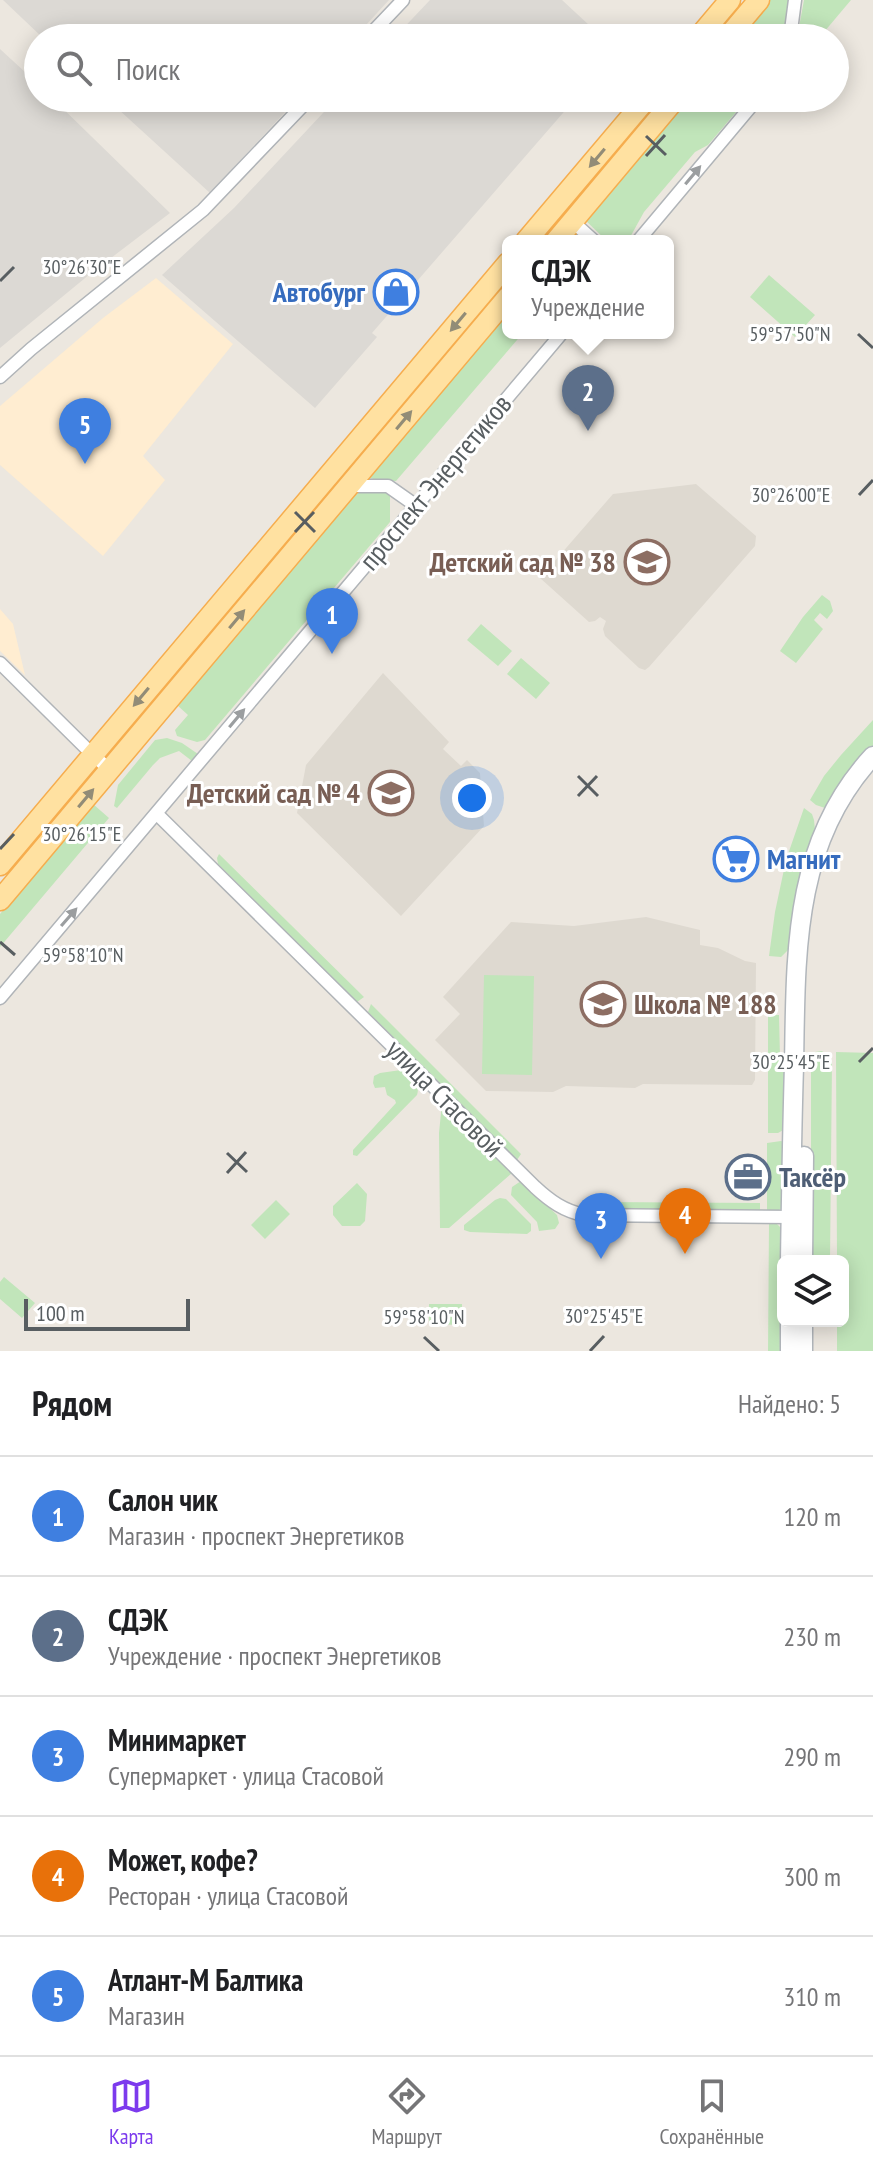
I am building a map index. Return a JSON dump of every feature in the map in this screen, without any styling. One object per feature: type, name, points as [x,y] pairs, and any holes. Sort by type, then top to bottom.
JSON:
[{"type":"main road","points":[[710,24],[730,0]]},
{"type":"main road","points":[[739,24],[759,0]]},
{"type":"main road","points":[[531,235],[635,112]]},
{"type":"main road","points":[[561,235],[664,112]]},
{"type":"main road","points":[[0,865],[502,270]]},
{"type":"main road","points":[[0,900],[502,304]]},
{"type":"street","points":[[380,24],[403,0]]},
{"type":"street","points":[[792,24],[795,0]]},
{"type":"street","points":[[0,377],[203,210],[297,112]]},
{"type":"street","points":[[643,235],[746,112]]},
{"type":"street","points":[[572,221],[587,235]]},
{"type":"street","name":"проспект Энергетиков","points":[[0,998],[557,339]]},
{"type":"street","points":[[348,486],[388,486],[415,505]]},
{"type":"street","points":[[0,663],[110,770]]},
{"type":"street","points":[[802,1255],[797,1217],[796,962],[802,904],[812,861],[829,819],[852,780],[873,756]]},
{"type":"street","points":[[791,1255],[797,1217],[808,919],[826,845],[849,801],[873,771]]},
{"type":"street","name":"улица Стасовой","points":[[157,814],[548,1199],[571,1212],[584,1215],[797,1217]]},
{"type":"street","points":[[790,1327],[790,1351]]},
{"type":"street","points":[[803,1327],[803,1351]]},
{"type":"shaded area","points":[[3,0],[389,0],[367,24],[28,24]]},
{"type":"shaded area","points":[[430,0],[562,0],[588,24],[407,24]]},
{"type":"shaded area","points":[[0,49],[24,71],[24,112],[66,112],[170,213],[0,348]]},
{"type":"shaded area","points":[[121,112],[285,112],[210,193]]},
{"type":"shaded area","points":[[324,112],[564,112],[372,333],[377,337],[315,408],[162,275],[234,208]]},
{"type":"shaded area","points":[[156,278],[233,344],[143,456],[165,480],[103,556],[0,465],[0,406],[103,318]]},
{"type":"shaded area","name":"Детский сад № 38","points":[[696,484],[756,536],[755,546],[645,670],[605,636],[603,629],[606,621],[600,617],[589,622],[540,578],[613,494]]},
{"type":"shaded area","points":[[0,609],[13,624],[25,675],[0,651]]},
{"type":"shaded area","name":"Детский сад № 4","points":[[383,673],[449,742],[443,749],[461,766],[467,760],[480,773],[484,826],[401,916],[297,813],[306,765]]},
{"type":"shaded area","name":"Школа № 188","points":[[646,917],[700,930],[700,945],[718,948],[756,963],[755,1080],[752,1085],[643,1084],[635,1088],[566,1086],[553,1092],[486,1091],[435,1040],[460,1014],[443,997],[511,922],[574,926]]},
{"type":"green space","points":[[770,0],[789,0],[785,24],[750,24]]},
{"type":"green space","points":[[804,0],[851,0],[831,24],[800,24]]},
{"type":"green space","points":[[675,112],[736,112],[708,145],[695,152],[644,212],[631,235],[601,235],[585,220]]},
{"type":"green space","points":[[769,275],[815,315],[795,337],[750,297]]},
{"type":"green space","points":[[502,319],[502,339],[518,339],[396,481],[369,478]]},
{"type":"green space","points":[[364,490],[383,490],[390,495],[390,522],[205,740],[197,742],[177,736],[175,730],[188,715],[177,705],[355,495]]},
{"type":"green space","points":[[822,595],[830,601],[833,611],[827,619],[820,613],[814,620],[823,629],[796,663],[780,651]]},
{"type":"green space","points":[[481,624],[512,651],[498,666],[467,640]]},
{"type":"green space","points":[[521,658],[550,683],[536,699],[507,674]]},
{"type":"green space","points":[[873,720],[873,746],[829,805],[825,808],[816,805],[810,800],[824,776]]},
{"type":"green space","points":[[167,738],[182,743],[198,754],[192,761],[179,751],[160,758],[117,808],[114,806],[118,785],[155,740]]},
{"type":"green space","points":[[93,804],[109,818],[0,947],[0,914]]},
{"type":"green space","points":[[804,808],[812,814],[815,830],[804,858],[788,950],[781,957],[769,956],[786,860]]},
{"type":"green space","points":[[219,854],[364,997],[357,1002],[218,864]]},
{"type":"green space","points":[[484,975],[534,976],[532,1075],[482,1074]]},
{"type":"green space","points":[[371,1004],[521,1154],[517,1160],[368,1012]]},
{"type":"green space","points":[[768,1015],[779,1015],[780,1057],[787,1058],[785,1129],[778,1133],[768,1133]]},
{"type":"green space","points":[[822,1051],[832,1062],[830,1255],[811,1255],[811,1057],[815,1052]]},
{"type":"green space","points":[[836,1052],[873,1053],[873,1351],[837,1351],[837,1327],[849,1327],[849,1255],[837,1255]]},
{"type":"green space","points":[[401,1070],[416,1084],[417,1095],[357,1156],[353,1155],[353,1150],[396,1103],[387,1095],[385,1087],[375,1088],[374,1076]]},
{"type":"green space","points":[[442,1103],[512,1173],[449,1228],[440,1228],[439,1133]]},
{"type":"green space","points":[[784,1142],[783,1207],[767,1211],[767,1143]]},
{"type":"green space","points":[[521,1181],[557,1215],[559,1223],[555,1229],[539,1231],[537,1222],[511,1195],[512,1187]]},
{"type":"green space","points":[[357,1183],[367,1194],[365,1221],[360,1226],[342,1226],[333,1215],[333,1206]]},
{"type":"green space","points":[[500,1198],[506,1199],[531,1224],[531,1231],[527,1234],[464,1230],[464,1225]]},
{"type":"green space","points":[[276,1200],[290,1214],[265,1239],[251,1225]]},
{"type":"green space","points":[[603,1202],[760,1203],[760,1211],[604,1209]]},
{"type":"green space","points":[[769,1224],[777,1224],[785,1232],[785,1255],[777,1255],[777,1327],[783,1327],[783,1351],[768,1351]]},
{"type":"green space","points":[[4,1277],[35,1303],[22,1318],[0,1299],[0,1282]]},
{"type":"green space","points":[[429,1304],[462,1304],[462,1325],[429,1324]]},
{"type":"place","name":"Автобург","points":[[396,292]]},
{"type":"place","name":"СДЭК","points":[[588,431]]},
{"type":"place","name":"Атлант-М Балтика","points":[[85,464]]},
{"type":"place","name":"Детский сад № 38","points":[[647,562]]},
{"type":"place","name":"Салон чик","points":[[332,654]]},
{"type":"place","name":"Детский сад № 4","points":[[391,793]]},
{"type":"place","name":"Магнит","points":[[736,859]]},
{"type":"place","name":"Школа № 188","points":[[603,1004]]},
{"type":"place","name":"Таксёр","points":[[748,1177]]},
{"type":"place","name":"Может, кофе?","points":[[685,1254]]},
{"type":"place","name":"Минимаркет","points":[[601,1259]]}]
